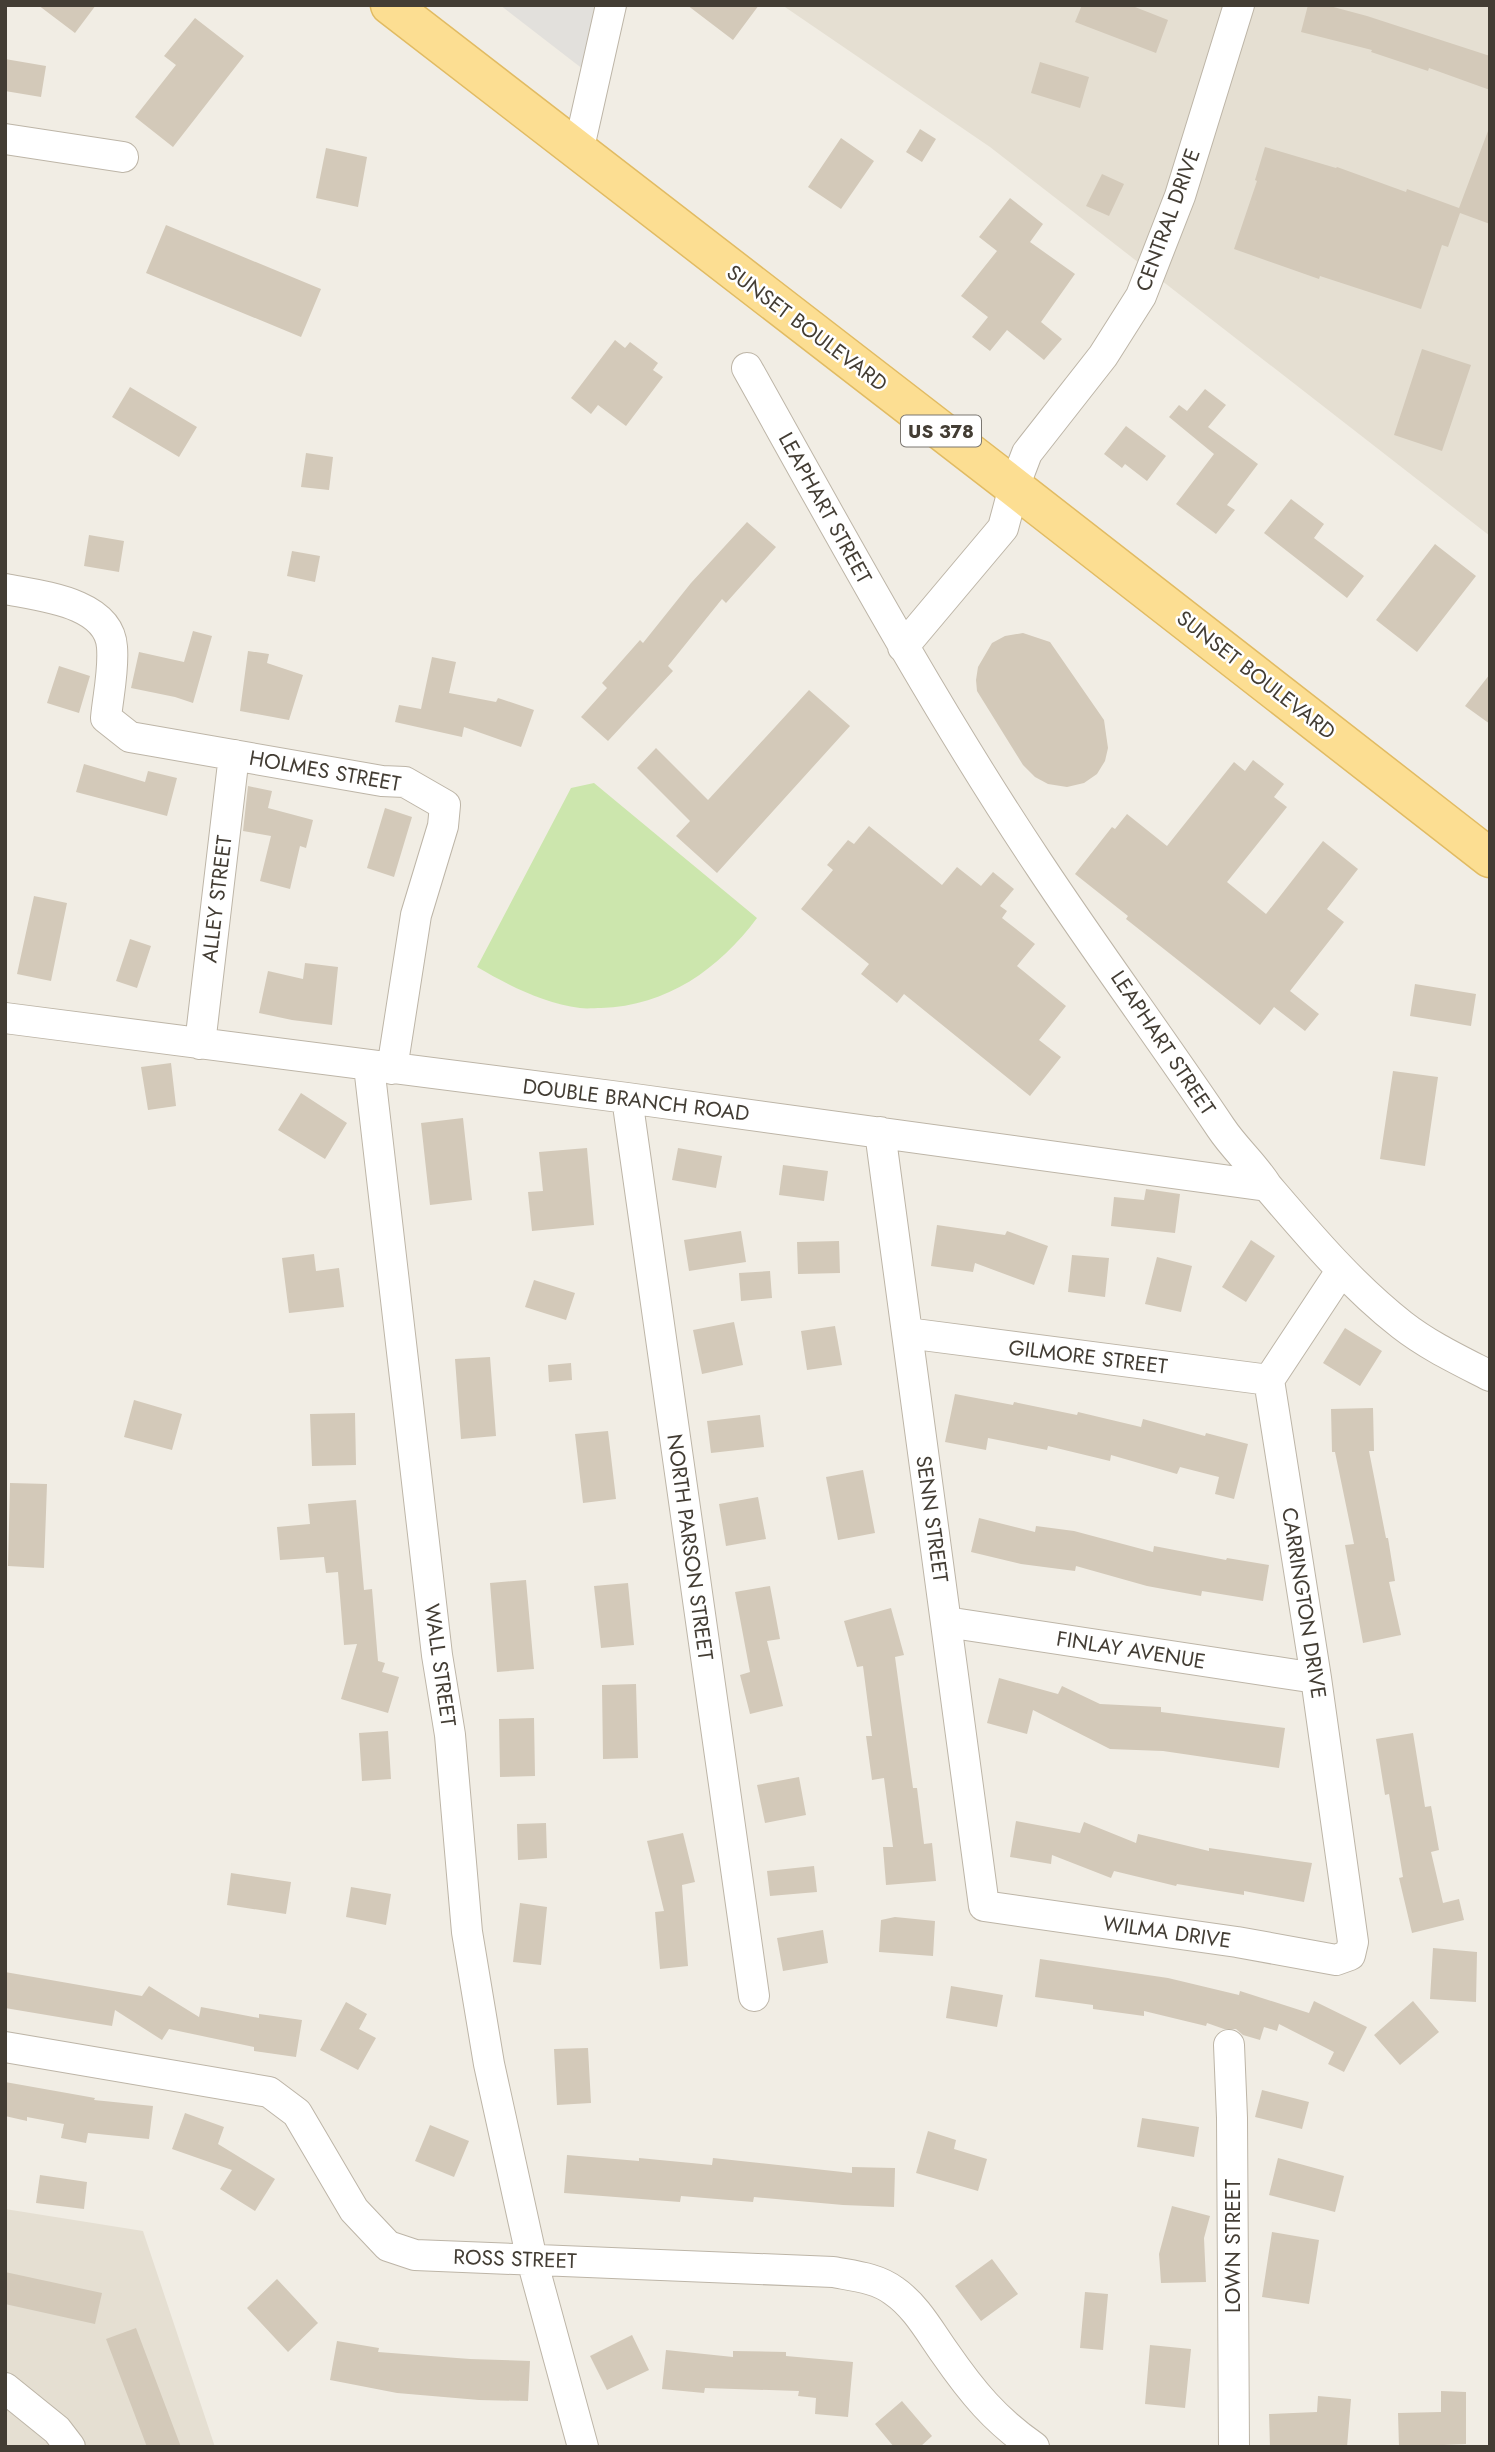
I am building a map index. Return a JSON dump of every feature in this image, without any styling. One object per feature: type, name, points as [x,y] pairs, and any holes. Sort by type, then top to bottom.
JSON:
[{"type":"main road","name":"SUNSET BOULEVARD","points":[[390,5],[1490,858]]},
{"type":"street","points":[[578,152],[611,5]]},
{"type":"street","name":"CENTRAL DRIVE","points":[[1014,487],[1027,453],[1103,356],[1141,296],[1180,196],[1239,5]]},
{"type":"street","points":[[5,139],[123,157]]},
{"type":"street","name":"LEAPHART STREET","points":[[747,368],[903,648],[1040,866],[1186,1073],[1223,1131],[1341,1271],[1402,1325],[1437,1349],[1490,1376]]},
{"type":"street","points":[[903,648],[1003,528],[1014,487]]},
{"type":"street","name":"HOLMES STREET","points":[[5,589],[56,599],[89,611],[104,626],[112,645],[106,718],[130,737],[382,781],[405,782],[445,805],[443,826],[416,915],[381,1067]]},
{"type":"street","name":"ALLEY STREET","points":[[200,1044],[234,755]]},
{"type":"street","name":"DOUBLE BRANCH ROAD","points":[[5,1018],[627,1098],[1267,1186]]},
{"type":"street","name":"WALL STREET","points":[[381,1067],[437,1655],[450,1735],[467,1932],[489,2064],[531,2260]]},
{"type":"street","name":"NORTH PARSON STREET","points":[[627,1098],[754,1996]]},
{"type":"street","name":"SENN STREET","points":[[880,1132],[984,1906]]},
{"type":"street","points":[[1269,1380],[1341,1271]]},
{"type":"street","name":"GILMORE STREET","points":[[907,1333],[1269,1380]]},
{"type":"street","name":"CARRINGTON DRIVE","points":[[1269,1380],[1317,1678],[1353,1942],[1350,1955]]},
{"type":"street","name":"FINLAY AVENUE","points":[[946,1622],[1317,1678]]},
{"type":"street","name":"WILMA DRIVE","points":[[984,1906],[1237,1942],[1336,1960],[1350,1955]]},
{"type":"street","name":"LOWN STREET","points":[[1229,2045],[1234,2447]]},
{"type":"street","name":"ROSS STREET","points":[[5,2047],[269,2092],[297,2113],[354,2210],[388,2246],[415,2255],[833,2272],[875,2280],[894,2290],[909,2304],[967,2385],[1005,2427],[1034,2447]]},
{"type":"street","points":[[531,2260],[583,2447]]},
{"type":"street","points":[[5,2388],[57,2430],[70,2447]]},
{"type":"shaded area","points":[[500,5],[611,5],[595,78],[575,63]]},
{"type":"shaded area","points":[[782,5],[1490,5],[1490,536],[990,147]]},
{"type":"shaded area","points":[[5,2209],[143,2231],[215,2447],[5,2447]]},
{"type":"green space","points":[[594,783],[757,918],[726,953],[690,981],[669,992],[625,1006],[585,1008],[539,998],[477,967],[571,788]]},
{"type":"building","points":[[38,5],[96,5],[75,33]]},
{"type":"building","points":[[687,5],[759,5],[733,40]]},
{"type":"building","points":[[1082,5],[1130,5],[1168,20],[1156,53],[1075,22]]},
{"type":"building","points":[[1308,5],[1326,5],[1367,16],[1490,56],[1490,90],[1429,68],[1428,71],[1371,52],[1372,50],[1301,32]]},
{"type":"building","points":[[195,18],[244,56],[173,147],[135,117],[176,65],[164,56]]},
{"type":"building","points":[[5,59],[46,66],[41,97],[5,91]]},
{"type":"building","points":[[1040,62],[1089,77],[1080,108],[1031,93]]},
{"type":"building","points":[[920,129],[936,139],[922,162],[906,152]]},
{"type":"building","points":[[1488,131],[1490,224],[1460,213],[1448,247],[1442,245],[1421,309],[1320,276],[1319,279],[1234,249],[1257,181],[1255,180],[1265,147],[1337,167],[1406,192],[1407,189],[1459,208]]},
{"type":"building","points":[[841,138],[874,161],[841,209],[808,187]]},
{"type":"building","points":[[326,148],[367,157],[358,207],[316,198]]},
{"type":"building","points":[[1102,174],[1124,184],[1109,216],[1086,206]]},
{"type":"building","points":[[1010,198],[1043,224],[1030,242],[1075,274],[1041,322],[1062,339],[1044,360],[1007,330],[990,351],[972,337],[988,317],[961,296],[997,251],[979,237]]},
{"type":"building","points":[[166,225],[321,289],[301,337],[146,273]]},
{"type":"building","points":[[615,340],[625,348],[630,342],[658,363],[653,370],[663,377],[626,426],[598,405],[591,414],[571,398]]},
{"type":"building","points":[[1422,349],[1471,365],[1442,451],[1394,435]]},
{"type":"building","points":[[130,387],[197,427],[179,457],[112,417]]},
{"type":"building","points":[[1205,389],[1226,405],[1208,427],[1258,464],[1227,505],[1235,510],[1216,534],[1176,504],[1214,454],[1169,417],[1179,405],[1187,411]]},
{"type":"building","points":[[1126,426],[1166,456],[1147,481],[1125,464],[1122,468],[1104,454]]},
{"type":"building","points":[[306,453],[333,457],[329,490],[301,487]]},
{"type":"building","points":[[1291,499],[1324,524],[1314,538],[1364,576],[1347,598],[1264,533]]},
{"type":"building","points":[[747,522],[776,547],[726,603],[722,599],[668,666],[673,671],[608,741],[581,717],[607,688],[602,683],[640,640],[643,643],[691,583]]},
{"type":"building","points":[[89,535],[124,541],[119,572],[84,566]]},
{"type":"building","points":[[1435,544],[1476,576],[1417,652],[1376,620]]},
{"type":"building","points":[[292,551],[320,556],[315,582],[287,576]]},
{"type":"building","points":[[193,631],[212,636],[193,703],[131,688],[139,652],[184,662]]},
{"type":"building","points":[[1023,633],[1050,642],[1104,720],[1108,748],[1105,761],[1097,774],[1084,783],[1067,787],[1048,784],[1035,777],[1023,765],[977,691],[978,667],[992,643],[1005,636]]},
{"type":"building","points":[[248,651],[269,654],[267,663],[303,675],[289,720],[240,711]]},
{"type":"building","points":[[432,657],[456,662],[449,693],[496,702],[498,698],[534,710],[521,747],[464,727],[462,737],[395,722],[399,705],[421,709]]},
{"type":"building","points":[[59,666],[90,676],[79,713],[47,703]]},
{"type":"building","points":[[1490,674],[1490,724],[1465,706]]},
{"type":"building","points":[[809,690],[850,726],[717,873],[676,836],[690,821],[637,768],[656,748],[708,800]]},
{"type":"building","points":[[1253,760],[1284,784],[1274,797],[1287,807],[1227,882],[1266,914],[1323,841],[1358,869],[1327,909],[1344,922],[1290,991],[1319,1014],[1305,1031],[1274,1007],[1260,1025],[1126,919],[1128,916],[1075,874],[1112,827],[1115,829],[1127,814],[1167,846],[1234,762],[1245,771]]},
{"type":"building","points":[[84,764],[145,782],[148,771],[177,778],[167,816],[76,792]]},
{"type":"building","points":[[248,786],[272,791],[268,808],[313,820],[306,848],[300,846],[290,889],[260,881],[271,836],[243,831]]},
{"type":"building","points":[[385,808],[412,817],[394,877],[367,868]]},
{"type":"building","points":[[869,826],[942,885],[957,867],[981,886],[993,872],[1014,889],[1000,906],[1007,911],[1002,918],[1035,944],[1017,966],[1066,1006],[1039,1040],[1061,1057],[1030,1096],[904,994],[897,1003],[861,974],[869,964],[801,909],[833,870],[827,865],[848,840],[854,844]]},
{"type":"building","points":[[34,896],[67,903],[51,981],[17,974]]},
{"type":"building","points":[[130,939],[151,946],[137,988],[116,981]]},
{"type":"building","points":[[305,963],[338,967],[332,1025],[259,1013],[268,971],[303,979]]},
{"type":"building","points":[[1415,984],[1476,994],[1471,1026],[1410,1016]]},
{"type":"building","points":[[171,1063],[176,1106],[148,1110],[141,1067]]},
{"type":"building","points":[[1393,1071],[1438,1077],[1425,1166],[1380,1159]]},
{"type":"building","points":[[301,1093],[347,1123],[325,1159],[278,1130]]},
{"type":"building","points":[[463,1118],[472,1200],[430,1205],[421,1123]]},
{"type":"building","points":[[587,1148],[594,1225],[532,1231],[528,1192],[543,1191],[539,1152]]},
{"type":"building","points":[[678,1148],[722,1156],[716,1188],[672,1180]]},
{"type":"building","points":[[783,1165],[828,1171],[824,1201],[779,1195]]},
{"type":"building","points":[[1146,1189],[1180,1194],[1175,1233],[1111,1226],[1114,1197],[1144,1200]]},
{"type":"building","points":[[937,1225],[1005,1235],[1007,1231],[1048,1246],[1034,1285],[975,1263],[973,1272],[931,1266]]},
{"type":"building","points":[[741,1231],[746,1262],[689,1271],[684,1240]]},
{"type":"building","points":[[1251,1240],[1275,1256],[1246,1302],[1222,1287]]},
{"type":"building","points":[[839,1241],[840,1273],[798,1274],[797,1242]]},
{"type":"building","points":[[314,1254],[316,1271],[339,1268],[344,1307],[289,1313],[282,1258]]},
{"type":"building","points":[[1072,1255],[1109,1258],[1105,1297],[1068,1292]]},
{"type":"building","points":[[1157,1257],[1192,1266],[1181,1312],[1145,1304]]},
{"type":"building","points":[[770,1271],[772,1298],[741,1301],[739,1273]]},
{"type":"building","points":[[534,1280],[575,1293],[566,1320],[525,1307]]},
{"type":"building","points":[[734,1322],[743,1365],[702,1374],[693,1330]]},
{"type":"building","points":[[835,1326],[842,1365],[807,1370],[801,1331]]},
{"type":"building","points":[[1345,1328],[1382,1351],[1360,1386],[1323,1363]]},
{"type":"building","points":[[490,1357],[496,1436],[461,1439],[455,1359]]},
{"type":"building","points":[[571,1363],[572,1380],[549,1382],[548,1365]]},
{"type":"building","points":[[955,1394],[1013,1405],[1014,1402],[1077,1415],[1078,1412],[1141,1427],[1143,1419],[1205,1436],[1206,1433],[1248,1444],[1234,1499],[1215,1494],[1219,1477],[1180,1467],[1177,1474],[1111,1455],[1110,1461],[1048,1446],[1047,1450],[988,1438],[986,1450],[945,1442]]},
{"type":"building","points":[[134,1400],[182,1414],[172,1450],[124,1437]]},
{"type":"building","points":[[1373,1408],[1374,1451],[1369,1451],[1388,1538],[1395,1581],[1389,1582],[1401,1635],[1363,1643],[1345,1545],[1354,1544],[1335,1452],[1332,1452],[1331,1409]]},
{"type":"building","points":[[355,1413],[356,1465],[312,1466],[310,1414]]},
{"type":"building","points":[[760,1415],[764,1447],[711,1453],[707,1421]]},
{"type":"building","points":[[608,1431],[616,1499],[583,1503],[575,1434]]},
{"type":"building","points":[[863,1470],[875,1533],[838,1540],[826,1477]]},
{"type":"building","points":[[10,1483],[47,1484],[44,1568],[8,1566]]},
{"type":"building","points":[[758,1497],[766,1539],[726,1546],[719,1504]]},
{"type":"building","points":[[356,1500],[364,1590],[372,1589],[378,1661],[385,1663],[382,1672],[399,1677],[388,1713],[341,1699],[357,1644],[344,1645],[338,1572],[326,1573],[324,1557],[280,1560],[277,1527],[310,1524],[308,1504]]},
{"type":"building","points":[[979,1518],[1035,1532],[1036,1526],[1074,1531],[1153,1552],[1154,1546],[1269,1565],[1263,1601],[1202,1591],[1201,1596],[1147,1586],[1076,1566],[1075,1571],[1021,1564],[971,1552]]},
{"type":"building","points":[[526,1580],[534,1669],[497,1672],[490,1583]]},
{"type":"building","points":[[628,1583],[634,1645],[601,1648],[594,1586]]},
{"type":"building","points":[[770,1586],[780,1639],[767,1641],[783,1706],[750,1714],[740,1675],[750,1672],[735,1592]]},
{"type":"building","points":[[891,1608],[904,1655],[895,1657],[913,1788],[917,1788],[924,1844],[932,1843],[936,1881],[886,1885],[883,1847],[893,1847],[884,1778],[872,1780],[866,1736],[872,1736],[863,1666],[857,1667],[844,1621]]},
{"type":"building","points":[[999,1678],[1058,1694],[1062,1686],[1100,1704],[1161,1707],[1161,1712],[1285,1728],[1279,1768],[1163,1751],[1110,1749],[1033,1710],[1027,1734],[987,1723]]},
{"type":"building","points":[[636,1684],[638,1758],[603,1759],[602,1685]]},
{"type":"building","points":[[534,1718],[535,1776],[500,1777],[499,1719]]},
{"type":"building","points":[[388,1731],[391,1779],[362,1781],[359,1733]]},
{"type":"building","points":[[1413,1733],[1425,1807],[1431,1806],[1439,1850],[1431,1852],[1443,1903],[1459,1899],[1464,1920],[1412,1933],[1399,1878],[1403,1877],[1389,1794],[1385,1795],[1376,1739]]},
{"type":"building","points":[[799,1777],[806,1815],[765,1823],[757,1785]]},
{"type":"building","points":[[1016,1821],[1080,1833],[1084,1822],[1136,1843],[1138,1834],[1209,1851],[1209,1848],[1312,1863],[1304,1902],[1244,1891],[1244,1895],[1177,1884],[1176,1886],[1114,1871],[1111,1878],[1052,1855],[1051,1864],[1010,1857]]},
{"type":"building","points":[[546,1823],[547,1858],[518,1860],[517,1824]]},
{"type":"building","points":[[683,1833],[695,1882],[682,1885],[688,1966],[660,1969],[655,1912],[664,1911],[647,1841]]},
{"type":"building","points":[[814,1866],[817,1892],[770,1896],[767,1871]]},
{"type":"building","points":[[231,1873],[291,1882],[286,1914],[227,1905]]},
{"type":"building","points":[[351,1887],[391,1894],[386,1925],[346,1917]]},
{"type":"building","points":[[520,1903],[547,1907],[541,1965],[513,1962]]},
{"type":"building","points":[[895,1917],[935,1921],[933,1956],[879,1952],[881,1920]]},
{"type":"building","points":[[823,1930],[828,1963],[783,1971],[777,1938]]},
{"type":"building","points":[[1433,1948],[1477,1952],[1476,2002],[1430,1999]]},
{"type":"building","points":[[1040,1959],[1168,1978],[1239,1995],[1240,1991],[1309,2013],[1314,2001],[1367,2027],[1344,2072],[1328,2064],[1334,2052],[1279,2024],[1277,2031],[1264,2027],[1260,2040],[1243,2035],[1236,2029],[1224,2029],[1207,2023],[1206,2026],[1144,2011],[1144,2016],[1093,2009],[1093,2005],[1035,1997]]},
{"type":"building","points":[[5,1972],[142,1996],[149,1986],[199,2017],[201,2007],[259,2018],[259,2014],[302,2020],[296,2057],[254,2051],[254,2047],[169,2029],[162,2040],[115,2010],[112,2026],[5,2008]]},
{"type":"building","points":[[951,1986],[1003,1995],[997,2027],[946,2018]]},
{"type":"building","points":[[1413,2001],[1439,2032],[1400,2065],[1374,2035]]},
{"type":"building","points":[[346,2002],[367,2014],[359,2029],[376,2038],[358,2070],[320,2050]]},
{"type":"building","points":[[588,2048],[591,2103],[557,2105],[554,2049]]},
{"type":"building","points":[[5,2082],[95,2098],[94,2100],[153,2106],[149,2139],[88,2133],[86,2143],[61,2138],[64,2124],[5,2116]]},
{"type":"building","points":[[1262,2090],[1309,2102],[1302,2129],[1255,2117]]},
{"type":"building","points":[[185,2113],[224,2127],[218,2144],[275,2179],[255,2211],[220,2189],[232,2170],[172,2149]]},
{"type":"building","points":[[1142,2118],[1199,2127],[1194,2157],[1137,2147]]},
{"type":"building","points":[[430,2125],[469,2141],[454,2177],[415,2161]]},
{"type":"building","points":[[928,2131],[956,2140],[954,2149],[987,2159],[978,2191],[916,2173]]},
{"type":"building","points":[[567,2155],[712,2165],[713,2158],[852,2173],[852,2167],[895,2168],[894,2207],[754,2197],[753,2202],[681,2196],[680,2202],[564,2193]]},
{"type":"building","points":[[1278,2158],[1344,2176],[1335,2212],[1269,2195]]},
{"type":"building","points":[[40,2175],[87,2182],[84,2209],[36,2203]]},
{"type":"building","points":[[1172,2206],[1210,2216],[1204,2238],[1206,2282],[1161,2283],[1159,2254]]},
{"type":"building","points":[[1272,2232],[1319,2240],[1309,2304],[1262,2297]]},
{"type":"building","points":[[992,2259],[1018,2294],[981,2321],[955,2286]]},
{"type":"building","points":[[5,2272],[102,2293],[95,2324],[5,2304]]},
{"type":"building","points":[[277,2279],[318,2323],[288,2352],[247,2308]]},
{"type":"building","points":[[1085,2292],[1108,2294],[1103,2350],[1080,2348]]},
{"type":"building","points":[[136,2328],[181,2447],[147,2447],[106,2339]]},
{"type":"building","points":[[632,2335],[649,2370],[607,2390],[590,2356]]},
{"type":"building","points":[[337,2341],[379,2348],[378,2352],[530,2361],[528,2401],[397,2393],[330,2380]]},
{"type":"building","points":[[1150,2345],[1191,2349],[1185,2408],[1145,2404]]},
{"type":"building","points":[[666,2350],[733,2357],[733,2351],[786,2352],[786,2356],[853,2362],[848,2417],[815,2414],[816,2398],[798,2396],[799,2391],[705,2388],[704,2393],[662,2389]]},
{"type":"building","points":[[1441,2391],[1466,2392],[1466,2444],[1399,2447],[1398,2413],[1441,2412]]},
{"type":"building","points":[[1318,2396],[1351,2399],[1347,2447],[1270,2447],[1269,2414],[1317,2412]]},
{"type":"building","points":[[902,2401],[932,2436],[920,2447],[894,2447],[875,2424]]}]
